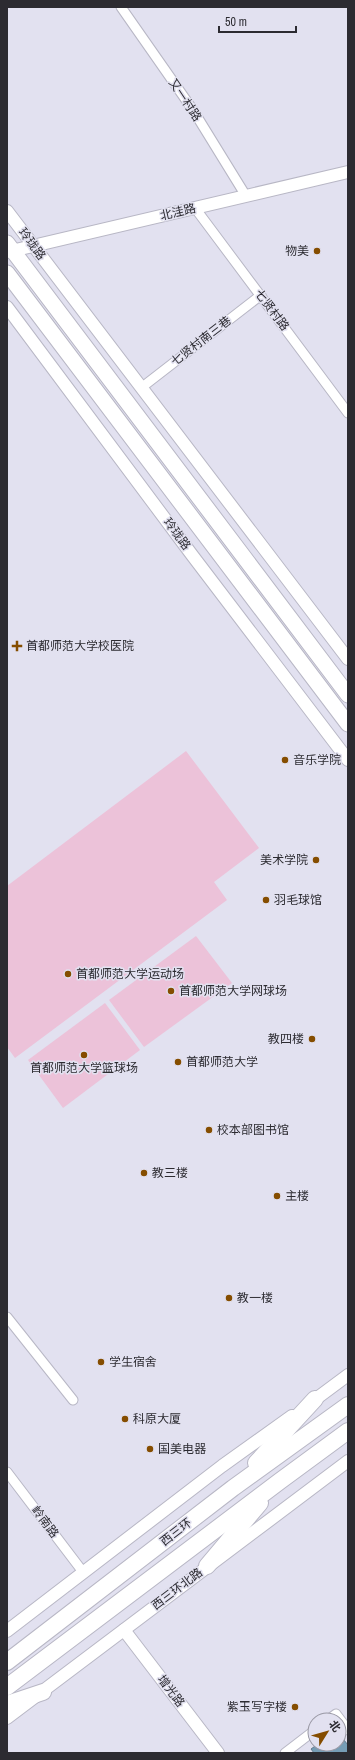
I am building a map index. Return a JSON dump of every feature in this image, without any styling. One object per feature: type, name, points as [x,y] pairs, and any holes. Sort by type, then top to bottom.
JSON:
[{"type":"highway","points":[[233,1488],[315,1399]]},
{"type":"highway","name":"西三环","points":[[7,1662],[233,1488],[348,1405]]},
{"type":"highway","name":"西三环","points":[[7,1687],[348,1431]]},
{"type":"highway","points":[[207,1566],[280,1481]]},
{"type":"highway","points":[[7,1704],[44,1692]]},
{"type":"main road","name":"玲珑路","points":[[9,248],[348,695]]},
{"type":"main road","name":"玲珑路","points":[[7,273],[348,724]]},
{"type":"street","name":"又一村路","points":[[121,7],[193,110],[246,196]]},
{"type":"street","name":"北洼路","points":[[9,248],[33,245],[348,172]]},
{"type":"street","name":"七贤村路","points":[[194,208],[261,295],[348,413]]},
{"type":"street","name":"玲珑路","points":[[7,211],[348,659]]},
{"type":"street","name":"七贤村南三巷","points":[[141,388],[261,295]]},
{"type":"street","name":"玲珑路","points":[[7,307],[192,555],[348,760]]},
{"type":"street","points":[[7,1317],[73,1400]]},
{"type":"street","points":[[7,1631],[222,1466],[348,1375]]},
{"type":"street","name":"西三环北路","points":[[7,1718],[44,1692],[207,1566],[348,1461]]},
{"type":"street","name":"岭南路","points":[[7,1472],[82,1572]]},
{"type":"street","name":"增光路","points":[[124,1630],[218,1753]]},
{"type":"street","points":[[285,1753],[307,1736]]},
{"type":"shaded area","name":"首都师范大学运动场","points":[[186,751],[259,848],[214,882],[227,900],[15,1058],[7,1047],[7,886]]},
{"type":"shaded area","name":"首都师范大学网球场","points":[[196,936],[232,983],[144,1047],[109,1000]]},
{"type":"shaded area","name":"首都师范大学篮球场","points":[[105,1003],[140,1050],[63,1108],[28,1060]]},
{"type":"water","points":[[347,1744],[348,1745],[348,1753],[313,1752],[347,1752]]},
{"type":"place","name":"物美","points":[[317,251]]},
{"type":"place","name":"首都师范大学校医院","points":[[17,646]]},
{"type":"place","name":"音乐学院","points":[[285,760]]},
{"type":"place","name":"美术学院","points":[[316,860]]},
{"type":"place","name":"羽毛球馆","points":[[266,900]]},
{"type":"place","name":"首都师范大学运动场","points":[[68,974]]},
{"type":"place","name":"首都师范大学网球场","points":[[171,991]]},
{"type":"place","name":"教四楼","points":[[312,1039]]},
{"type":"place","name":"首都师范大学篮球场","points":[[84,1055]]},
{"type":"place","name":"首都师范大学","points":[[178,1062]]},
{"type":"place","name":"校本部图书馆","points":[[209,1130]]},
{"type":"place","name":"教三楼","points":[[144,1173]]},
{"type":"place","name":"主楼","points":[[277,1196]]},
{"type":"place","name":"教一楼","points":[[229,1298]]},
{"type":"place","name":"学生宿舍","points":[[101,1362]]},
{"type":"place","name":"科原大厦","points":[[125,1419]]},
{"type":"place","name":"国美电器","points":[[150,1449]]},
{"type":"place","name":"紫玉写字楼","points":[[295,1707]]}]
